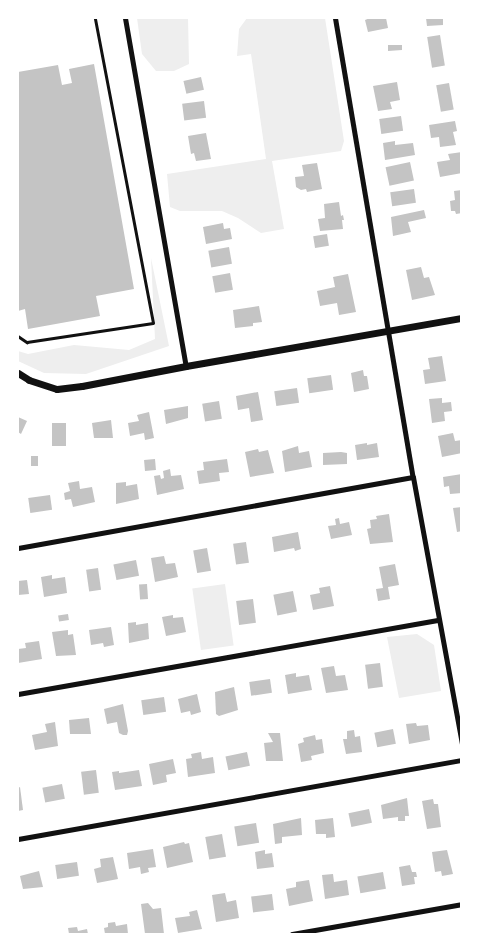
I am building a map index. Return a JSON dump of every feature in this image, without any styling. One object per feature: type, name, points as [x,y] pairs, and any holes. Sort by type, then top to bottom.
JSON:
[{"type":"street","points":[[125,18],[186,366]]},
{"type":"street","points":[[335,18],[438,620],[462,744]]},
{"type":"street","points":[[18,373],[28,380],[57,389],[462,318]]},
{"type":"street","points":[[18,548],[413,477]]},
{"type":"street","points":[[18,694],[438,620]]},
{"type":"street","points":[[18,839],[462,760]]},
{"type":"street","points":[[292,934],[462,904]]},
{"type":"lane","points":[[18,336],[27,342],[152,323],[95,18]]},
{"type":"shaded area","points":[[137,18],[188,18],[189,64],[174,71],[156,71],[142,54]]},
{"type":"shaded area","points":[[247,18],[325,18],[344,141],[341,151],[272,161],[284,229],[261,233],[238,218],[222,211],[180,211],[170,207],[167,174],[266,159],[251,54],[237,56],[239,29]]},
{"type":"shaded area","points":[[151,258],[169,346],[86,374],[44,373],[18,361],[18,351],[28,354],[74,345],[129,350],[155,339]]},
{"type":"shaded area","points":[[225,584],[234,645],[201,650],[192,589]]},
{"type":"shaded area","points":[[417,634],[434,645],[441,691],[399,698],[387,637]]},
{"type":"building","points":[[370,18],[386,18],[388,28],[368,32],[365,20]]},
{"type":"building","points":[[426,18],[443,18],[443,25],[427,26]]},
{"type":"building","points":[[440,35],[445,66],[432,68],[427,37]]},
{"type":"building","points":[[388,45],[402,45],[402,50],[388,51]]},
{"type":"building","points":[[94,64],[134,289],[96,296],[100,316],[28,329],[25,309],[18,311],[18,72],[58,65],[62,85],[72,83],[69,69]]},
{"type":"building","points":[[201,77],[204,90],[186,94],[183,81]]},
{"type":"building","points":[[397,82],[400,100],[390,102],[392,109],[378,111],[373,86]]},
{"type":"building","points":[[449,83],[454,110],[441,112],[436,85]]},
{"type":"building","points":[[204,101],[206,118],[184,121],[182,104]]},
{"type":"building","points":[[401,116],[403,131],[381,134],[379,119]]},
{"type":"building","points":[[455,121],[457,131],[453,132],[456,145],[440,147],[439,137],[431,138],[429,125]]},
{"type":"building","points":[[206,133],[211,159],[196,161],[194,153],[191,154],[188,136]]},
{"type":"building","points":[[395,141],[395,145],[413,143],[415,155],[385,160],[383,143]]},
{"type":"building","points":[[462,152],[462,173],[440,177],[437,162],[450,160],[448,154]]},
{"type":"building","points":[[410,162],[414,181],[389,186],[386,167]]},
{"type":"building","points":[[317,163],[322,189],[307,192],[306,189],[301,190],[296,187],[295,177],[304,176],[302,165]]},
{"type":"building","points":[[414,189],[416,203],[392,206],[390,192]]},
{"type":"building","points":[[462,190],[462,213],[456,214],[455,211],[451,211],[450,201],[455,200],[454,191]]},
{"type":"building","points":[[339,202],[341,216],[343,215],[344,220],[342,220],[343,229],[320,231],[318,219],[325,218],[324,204]]},
{"type":"building","points":[[424,210],[426,218],[408,222],[411,232],[393,236],[391,217]]},
{"type":"building","points":[[223,223],[224,229],[230,228],[232,239],[206,244],[203,227]]},
{"type":"building","points":[[327,234],[329,246],[315,248],[313,236]]},
{"type":"building","points":[[229,247],[232,264],[211,267],[208,251]]},
{"type":"building","points":[[421,267],[424,278],[429,277],[435,295],[412,300],[406,270]]},
{"type":"building","points":[[230,273],[233,290],[215,293],[212,276]]},
{"type":"building","points":[[348,274],[356,312],[339,315],[337,303],[320,306],[317,291],[335,287],[333,277]]},
{"type":"building","points":[[259,306],[262,322],[253,323],[253,326],[235,328],[233,310]]},
{"type":"building","points":[[442,356],[446,381],[425,384],[423,370],[430,369],[428,358]]},
{"type":"building","points":[[363,370],[364,376],[367,376],[369,389],[354,392],[351,373]]},
{"type":"building","points":[[331,375],[333,390],[309,393],[307,378]]},
{"type":"building","points":[[297,388],[299,403],[276,406],[274,391]]},
{"type":"building","points":[[258,392],[263,420],[251,422],[249,408],[238,410],[236,396]]},
{"type":"building","points":[[442,398],[442,403],[451,402],[452,411],[444,412],[445,421],[432,423],[429,399]]},
{"type":"building","points":[[219,401],[222,419],[205,421],[202,404]]},
{"type":"building","points":[[188,406],[188,418],[166,424],[164,410]]},
{"type":"building","points":[[149,412],[154,438],[145,440],[144,433],[130,436],[128,423],[139,421],[137,415]]},
{"type":"building","points":[[18,417],[27,421],[21,434],[18,432]]},
{"type":"building","points":[[111,420],[113,438],[94,438],[92,423]]},
{"type":"building","points":[[52,423],[66,423],[66,446],[52,446]]},
{"type":"building","points":[[453,433],[455,441],[462,440],[462,453],[442,457],[438,436]]},
{"type":"building","points":[[367,443],[367,445],[377,443],[379,457],[357,460],[355,445]]},
{"type":"building","points":[[298,446],[299,453],[309,451],[312,467],[285,472],[282,451]]},
{"type":"building","points":[[258,449],[259,452],[268,450],[274,473],[250,477],[245,452]]},
{"type":"building","points":[[323,453],[347,453],[347,464],[323,465]]},
{"type":"building","points":[[31,456],[38,456],[38,466],[31,466]]},
{"type":"building","points":[[155,459],[156,470],[145,471],[144,460]]},
{"type":"building","points":[[227,459],[229,472],[219,473],[220,481],[199,484],[197,471],[204,470],[203,462]]},
{"type":"building","points":[[170,469],[171,476],[181,475],[184,489],[157,495],[154,476],[160,475],[161,479],[164,478],[163,471]]},
{"type":"building","points":[[462,474],[462,493],[450,494],[449,486],[444,487],[443,477]]},
{"type":"building","points":[[79,481],[80,489],[92,487],[95,502],[73,507],[71,499],[65,500],[64,493],[70,491],[68,483]]},
{"type":"building","points":[[126,482],[126,486],[137,484],[139,499],[116,504],[116,483]]},
{"type":"building","points":[[50,495],[52,510],[30,513],[28,498]]},
{"type":"building","points":[[462,507],[462,531],[457,532],[453,508]]},
{"type":"building","points":[[389,514],[393,542],[370,544],[367,529],[371,528],[370,520],[377,519],[376,516]]},
{"type":"building","points":[[339,518],[340,524],[349,522],[352,535],[331,539],[328,526],[336,525],[335,519]]},
{"type":"building","points":[[298,532],[301,549],[295,551],[294,548],[274,552],[272,537]]},
{"type":"building","points":[[246,542],[249,563],[236,565],[233,544]]},
{"type":"building","points":[[207,548],[211,571],[197,573],[193,550]]},
{"type":"building","points":[[164,556],[166,564],[175,563],[178,577],[155,582],[151,558]]},
{"type":"building","points":[[136,560],[139,576],[116,580],[113,564]]},
{"type":"building","points":[[395,564],[399,585],[388,587],[390,599],[378,601],[376,589],[383,588],[379,567]]},
{"type":"building","points":[[98,568],[101,590],[89,591],[86,570]]},
{"type":"building","points":[[52,575],[52,579],[65,577],[67,593],[44,597],[41,577]]},
{"type":"building","points":[[27,580],[29,594],[18,595],[18,581]]},
{"type":"building","points":[[147,584],[148,599],[140,600],[139,585]]},
{"type":"building","points":[[330,586],[334,606],[313,610],[310,595],[320,593],[319,588]]},
{"type":"building","points":[[293,591],[297,612],[277,615],[273,595]]},
{"type":"building","points":[[253,599],[256,623],[239,625],[236,601]]},
{"type":"building","points":[[68,614],[69,620],[59,621],[58,616]]},
{"type":"building","points":[[173,615],[173,618],[183,617],[186,632],[166,636],[162,617]]},
{"type":"building","points":[[136,622],[136,625],[148,623],[149,639],[129,643],[128,623]]},
{"type":"building","points":[[111,627],[114,645],[104,647],[103,643],[91,645],[89,630]]},
{"type":"building","points":[[68,630],[68,635],[73,634],[76,655],[56,656],[52,632]]},
{"type":"building","points":[[39,641],[42,659],[18,663],[18,649],[26,648],[25,643]]},
{"type":"building","points":[[380,663],[383,687],[368,689],[365,665]]},
{"type":"building","points":[[334,666],[336,676],[345,675],[348,690],[326,693],[321,668]]},
{"type":"building","points":[[296,673],[296,677],[309,675],[312,690],[288,694],[285,675]]},
{"type":"building","points":[[270,679],[272,693],[251,696],[249,682]]},
{"type":"building","points":[[234,687],[238,710],[219,716],[216,714],[215,692]]},
{"type":"building","points":[[197,694],[201,712],[191,715],[190,711],[181,713],[178,699]]},
{"type":"building","points":[[164,697],[166,712],[143,715],[141,700]]},
{"type":"building","points":[[123,704],[128,731],[127,735],[119,733],[117,722],[107,724],[104,709]]},
{"type":"building","points":[[89,718],[91,734],[70,734],[69,720]]},
{"type":"building","points":[[55,722],[58,746],[35,750],[32,735],[47,732],[45,724]]},
{"type":"building","points":[[416,723],[417,726],[428,725],[430,740],[409,744],[406,724]]},
{"type":"building","points":[[393,729],[396,744],[377,747],[374,733]]},
{"type":"building","points":[[354,730],[355,737],[360,736],[362,752],[346,754],[343,739],[347,739],[347,731]]},
{"type":"building","points":[[268,733],[280,733],[283,761],[266,761],[264,743],[273,742]]},
{"type":"building","points":[[315,735],[316,740],[322,739],[324,753],[311,756],[312,760],[301,762],[298,744],[304,742],[303,738]]},
{"type":"building","points":[[201,752],[202,759],[213,757],[215,773],[188,777],[186,759],[192,758],[191,754]]},
{"type":"building","points":[[247,752],[250,766],[228,770],[225,757]]},
{"type":"building","points":[[173,759],[176,773],[166,775],[167,782],[153,785],[149,764]]},
{"type":"building","points":[[96,770],[99,793],[84,795],[81,772]]},
{"type":"building","points":[[139,770],[142,786],[115,790],[112,772],[119,771],[119,773]]},
{"type":"building","points":[[62,784],[65,799],[45,803],[42,788]]},
{"type":"building","points":[[20,787],[23,810],[18,811],[18,788]]},
{"type":"building","points":[[407,798],[409,816],[405,816],[405,821],[398,821],[398,817],[383,819],[381,805]]},
{"type":"building","points":[[433,799],[434,804],[438,804],[441,827],[427,829],[422,801]]},
{"type":"building","points":[[369,809],[372,823],[351,827],[348,813]]},
{"type":"building","points":[[301,818],[302,835],[282,837],[282,843],[275,844],[273,824]]},
{"type":"building","points":[[333,818],[335,837],[326,838],[326,834],[316,834],[315,820]]},
{"type":"building","points":[[256,823],[259,843],[237,846],[234,826]]},
{"type":"building","points":[[222,834],[226,857],[209,860],[205,837]]},
{"type":"building","points":[[184,842],[185,844],[189,843],[193,862],[167,868],[163,847]]},
{"type":"building","points":[[153,849],[156,867],[148,868],[149,872],[141,874],[140,867],[129,869],[127,853]]},
{"type":"building","points":[[265,850],[265,854],[272,853],[274,867],[257,869],[255,852]]},
{"type":"building","points":[[447,850],[453,874],[442,876],[441,871],[435,872],[432,852]]},
{"type":"building","points":[[113,857],[118,879],[97,883],[94,869],[101,867],[100,859]]},
{"type":"building","points":[[77,862],[79,876],[57,879],[55,865]]},
{"type":"building","points":[[410,865],[412,872],[416,872],[417,877],[414,877],[415,884],[402,886],[399,867]]},
{"type":"building","points":[[39,871],[43,887],[23,889],[20,876]]},
{"type":"building","points":[[383,872],[386,889],[360,893],[357,877]]},
{"type":"building","points":[[333,874],[334,882],[347,880],[349,895],[325,899],[322,875]]},
{"type":"building","points":[[309,880],[313,901],[289,906],[286,889],[296,887],[296,882]]},
{"type":"building","points":[[225,893],[227,902],[236,900],[239,918],[216,922],[212,895]]},
{"type":"building","points":[[272,894],[274,910],[253,912],[251,897]]},
{"type":"building","points":[[148,903],[153,909],[161,908],[164,934],[145,934],[141,904]]},
{"type":"building","points":[[197,910],[202,929],[178,933],[175,918],[190,916],[189,912]]},
{"type":"building","points":[[115,922],[116,926],[127,924],[128,934],[105,934],[104,928],[108,927],[108,923]]},
{"type":"building","points":[[77,927],[78,931],[87,929],[88,934],[69,934],[68,928]]}]
